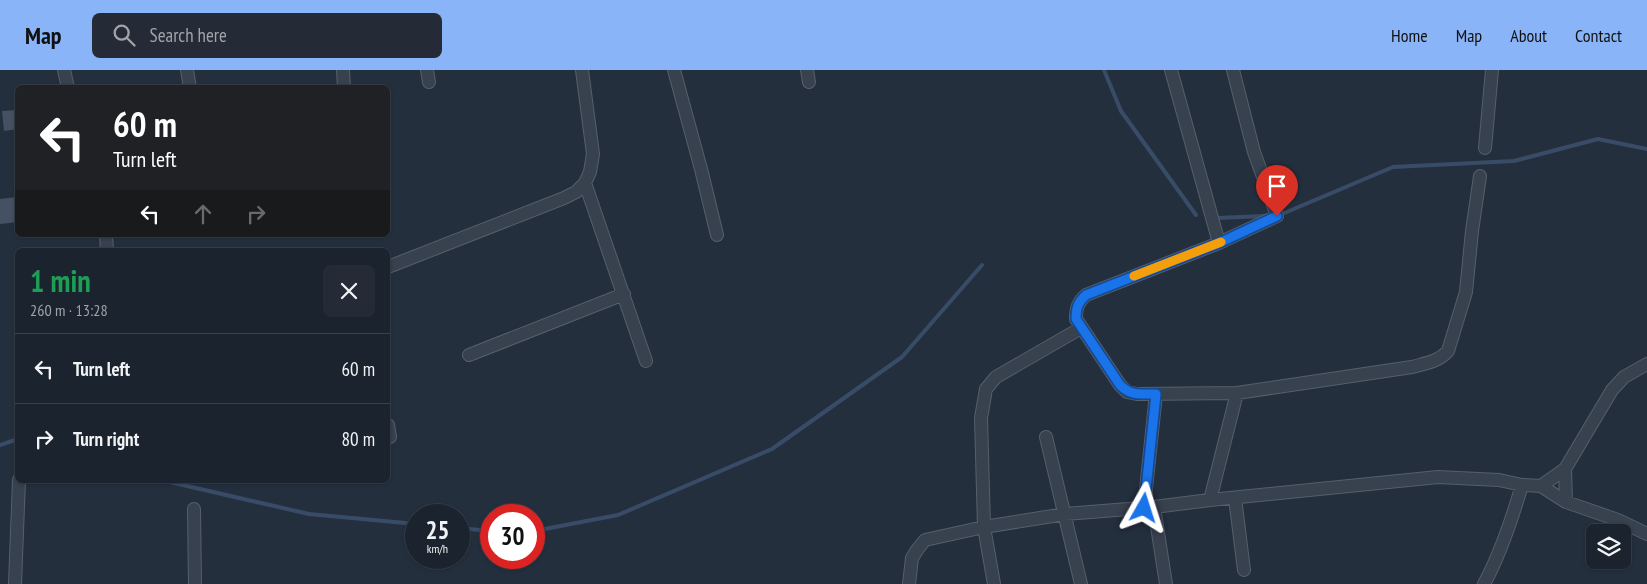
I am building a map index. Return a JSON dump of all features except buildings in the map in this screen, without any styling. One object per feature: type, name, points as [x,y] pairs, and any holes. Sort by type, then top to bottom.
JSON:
[{"type":"street","points":[[64,70],[67,85]]},
{"type":"street","points":[[186,70],[189,85]]},
{"type":"street","points":[[343,70],[344,85]]},
{"type":"street","points":[[390,266],[576,192],[590,172],[593,154],[582,70]]},
{"type":"street","points":[[674,70],[717,235]]},
{"type":"street","points":[[1171,70],[1219,243]]},
{"type":"street","points":[[1233,70],[1254,152],[1278,215],[1276,218],[1219,243],[1086,295],[1080,301],[1076,309],[1076,319],[1120,385],[1127,392],[1137,394],[1237,393],[1412,367],[1434,362],[1442,358],[1448,351],[1466,292],[1480,176]]},
{"type":"street","points":[[1485,148],[1492,70]]},
{"type":"street","points":[[584,183],[646,361]]},
{"type":"street","points":[[469,356],[624,294]]},
{"type":"street","points":[[994,584],[984,527],[981,418],[986,389],[996,377],[1081,328]]},
{"type":"street","points":[[1541,486],[1565,469],[1612,390],[1624,376],[1647,364]]},
{"type":"street","points":[[1210,500],[1237,393]]},
{"type":"street","points":[[1156,394],[1149,507],[1166,584]]},
{"type":"street","points":[[1046,437],[1081,584]]},
{"type":"street","points":[[1565,469],[1566,502]]},
{"type":"street","points":[[909,584],[912,558],[925,540],[984,527],[1065,514],[1438,477],[1499,480],[1522,485],[1541,486],[1566,502],[1618,520],[1647,534]]},
{"type":"street","points":[[15,584],[19,483]]},
{"type":"street","points":[[1484,584],[1498,557],[1522,485]]},
{"type":"street","points":[[1235,498],[1244,570]]},
{"type":"street","points":[[194,509],[195,584]]},
{"type":"waterway","points":[[1104,70],[1121,111],[1196,215]]},
{"type":"waterway","points":[[1282,214],[1393,167],[1514,161],[1598,139],[1647,149]]},
{"type":"waterway","points":[[1216,218],[1266,216]]},
{"type":"waterway","points":[[545,529],[618,515],[772,449],[902,357],[982,265]]},
{"type":"waterway","points":[[0,445],[15,440]]},
{"type":"waterway","points":[[174,483],[309,514],[405,523]]},
{"type":"waterway","points":[[470,529],[480,530]]},
{"type":"slow traffic","points":[[1134,276],[1221,242]]},
{"type":"route","points":[[1144,508],[1156,394],[1127,392],[1120,385],[1081,328],[1076,319],[1076,309],[1086,295],[1219,243],[1277,216]]}]
